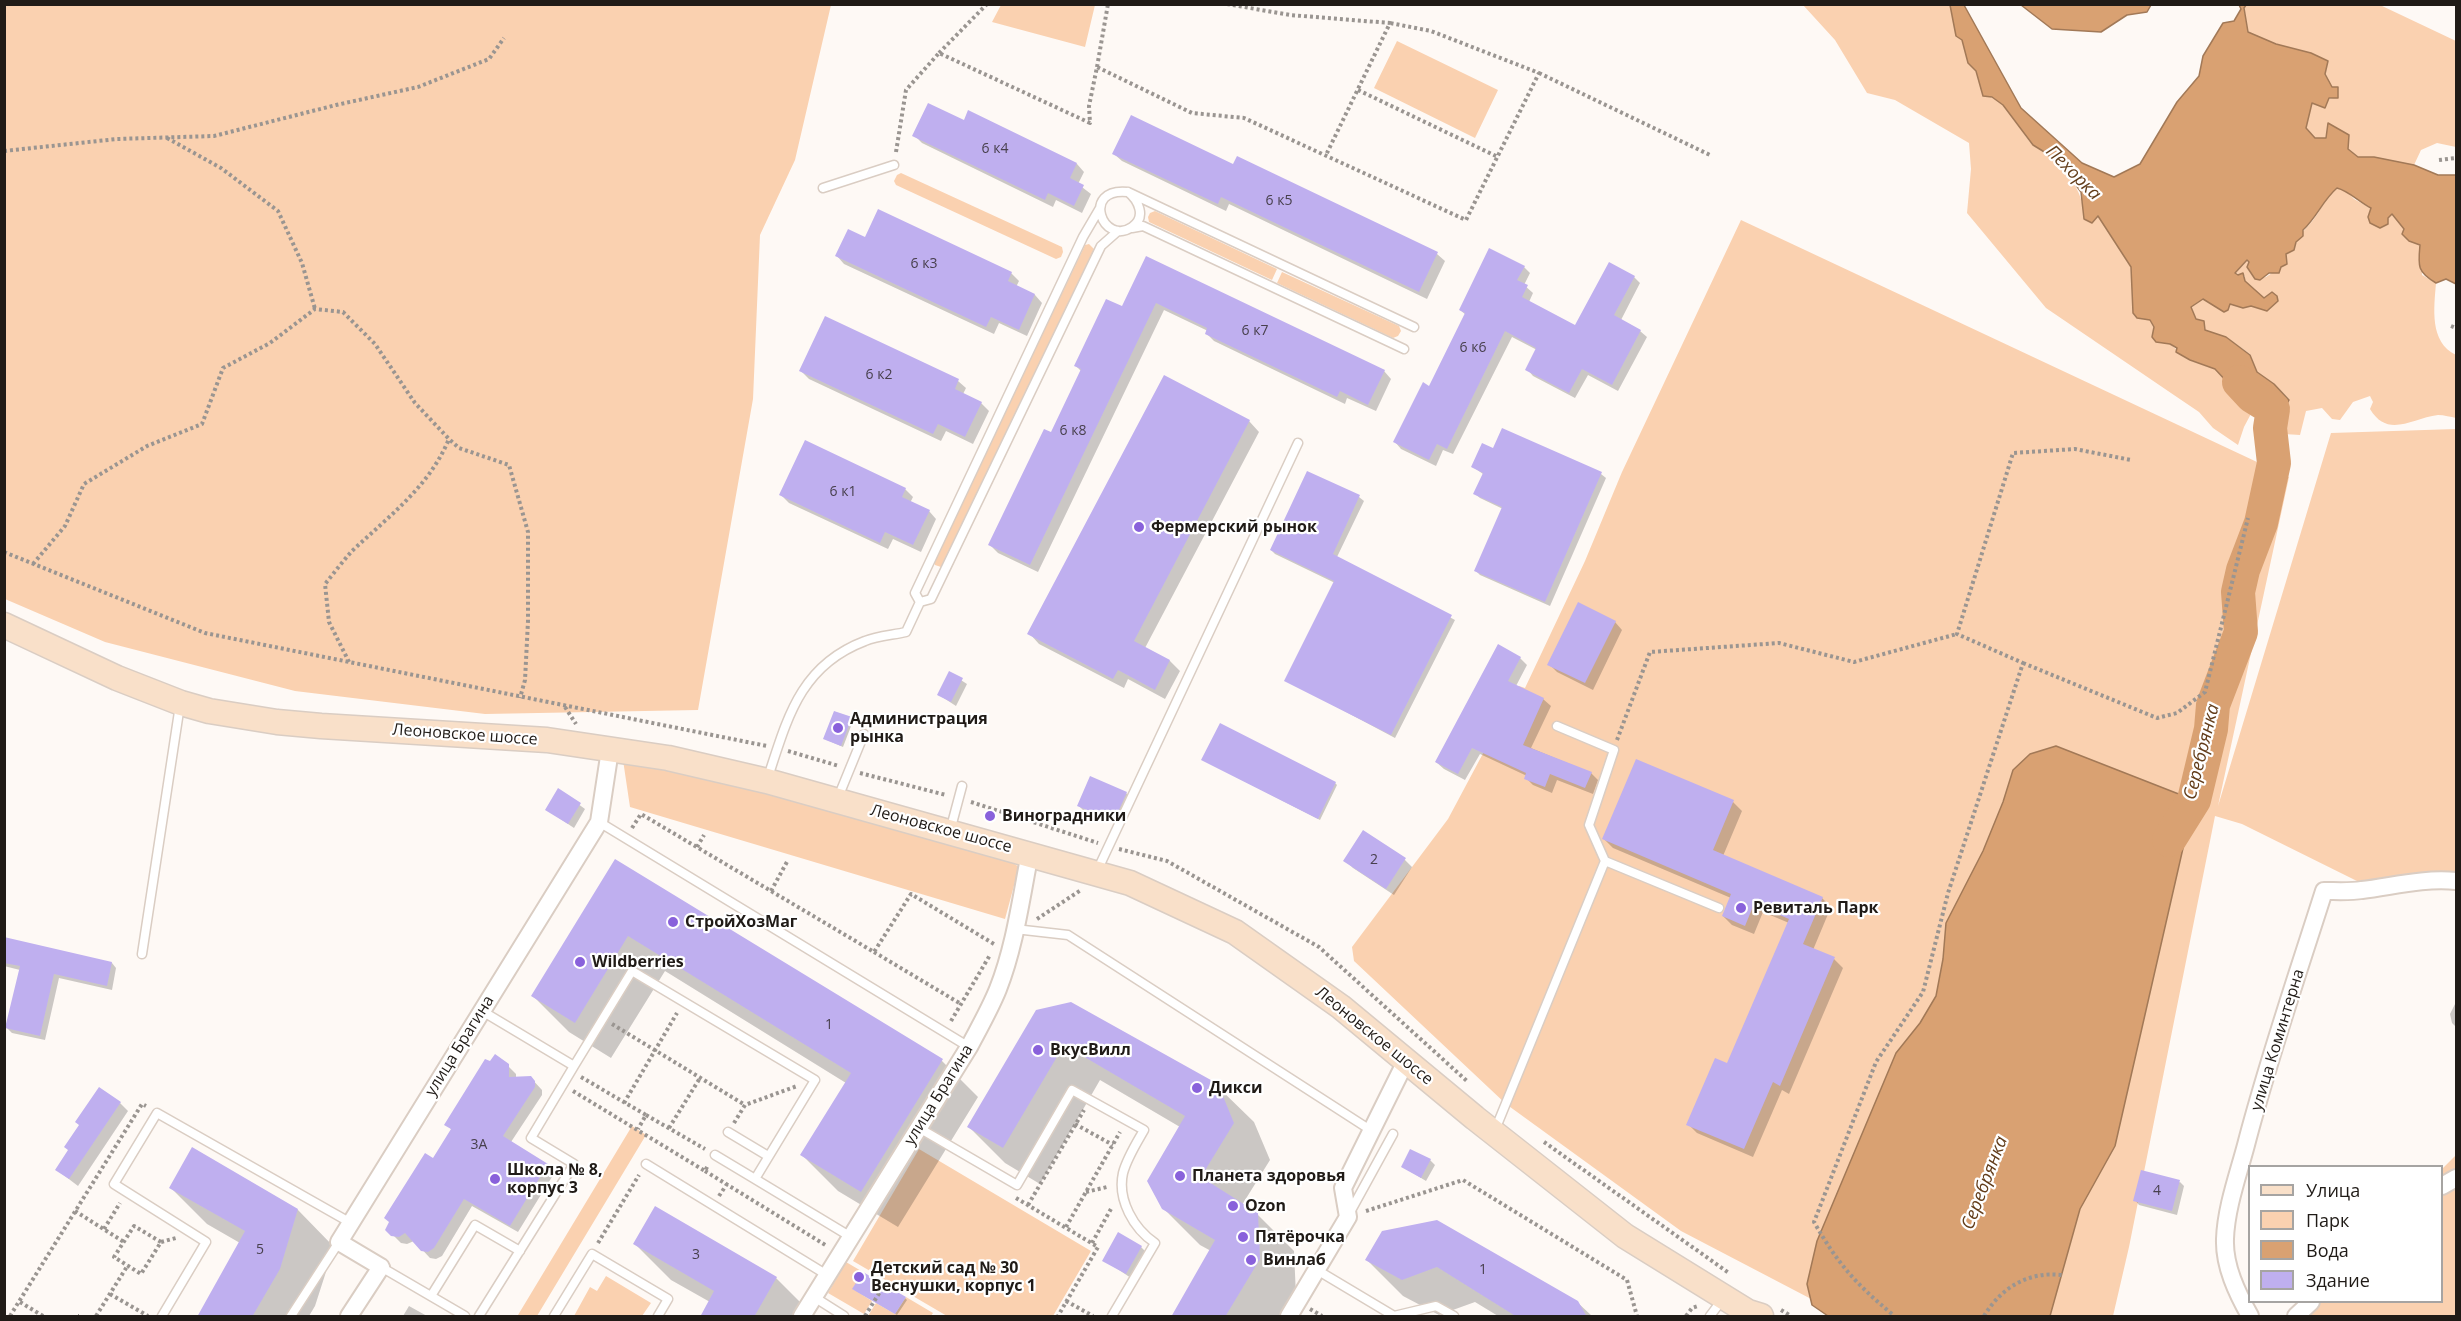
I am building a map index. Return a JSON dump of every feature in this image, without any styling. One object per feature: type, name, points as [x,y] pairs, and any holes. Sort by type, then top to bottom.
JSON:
[{"type":"main road","name":"Леоновское шоссе","points":[[4,625],[117,678],[181,703],[209,711],[277,722],[547,740],[668,758],[767,781],[1030,853],[1093,879],[1130,883],[1235,932],[1341,1007],[1494,1134],[1625,1236],[1748,1312],[1766,1310]]},
{"type":"street","name":"улица Брагина","points":[[339,1242],[599,822],[610,750]]},
{"type":"street","name":"улица Брагина","points":[[802,1317],[969,1047],[998,988],[1018,929],[1030,853]]},
{"type":"street","name":"улица Коминтерна","points":[[2250,1317],[2236,1291],[2228,1266],[2224,1240],[2229,1211],[2259,1097],[2324,891],[2361,890],[2420,881],[2457,881]]},
{"type":"street","points":[[1289,1317],[1347,1217],[1342,1188],[1406,1061]]},
{"type":"street","points":[[2443,1185],[2457,1178]]},
{"type":"street","points":[[339,1242],[381,1266],[350,1317]]},
{"type":"street","points":[[2296,1317],[2310,1303]]},
{"type":"lane","points":[[823,188],[894,165]]},
{"type":"lane","points":[[920,602],[915,592],[1104,197],[1115,191],[1128,192],[1414,327]]},
{"type":"lane","points":[[1128,192],[1137,200],[1140,210],[1138,220],[1132,228]]},
{"type":"lane","points":[[1100,208],[1101,219],[1108,227],[1118,231]]},
{"type":"lane","points":[[767,781],[789,716],[805,685],[832,657],[866,640],[906,632],[920,602],[931,599],[1101,246],[1118,231],[1143,226],[1404,349]]},
{"type":"lane","points":[[1093,879],[1298,443]]},
{"type":"lane","points":[[142,954],[181,703]]},
{"type":"lane","points":[[1557,726],[1614,750],[1589,825],[1605,861],[1719,908]]},
{"type":"lane","points":[[837,800],[864,734]]},
{"type":"lane","points":[[950,831],[962,786]]},
{"type":"lane","points":[[599,822],[969,1047]]},
{"type":"lane","points":[[1494,1134],[1605,861]]},
{"type":"lane","points":[[1018,929],[1068,935],[1372,1131]]},
{"type":"lane","points":[[479,1317],[574,1164],[531,1138],[632,971],[815,1080],[754,1179]]},
{"type":"lane","points":[[482,1011],[573,1068]]},
{"type":"lane","points":[[919,1128],[1017,1185],[1072,1090],[1144,1130],[1128,1158],[1122,1182],[1124,1202],[1140,1230],[1155,1243],[1112,1317]]},
{"type":"lane","points":[[162,1317],[206,1242],[114,1184],[157,1113],[351,1223]]},
{"type":"lane","points":[[728,1132],[768,1156]]},
{"type":"lane","points":[[1347,1217],[1393,1134]]},
{"type":"lane","points":[[715,1155],[851,1237]]},
{"type":"lane","points":[[646,1164],[827,1275]]},
{"type":"lane","points":[[431,1296],[475,1225],[520,1251]]},
{"type":"lane","points":[[291,1317],[339,1242]]},
{"type":"lane","points":[[554,1317],[592,1254],[668,1299],[658,1317]]},
{"type":"lane","points":[[381,1266],[465,1317]]},
{"type":"lane","points":[[1317,1270],[1394,1316],[1436,1306],[1454,1317]]},
{"type":"lane","points":[[814,1297],[844,1317]]},
{"type":"path","points":[[894,165],[906,90],[987,4]]},
{"type":"path","points":[[939,53],[1090,123],[1089,106],[1108,4]]},
{"type":"path","points":[[1227,4],[1290,15],[1390,23],[1431,32],[1539,73],[1710,155]]},
{"type":"path","points":[[1326,155],[1390,23]]},
{"type":"path","points":[[4,152],[117,139],[214,136],[418,87],[489,59],[504,38]]},
{"type":"path","points":[[1097,67],[1191,112],[1244,117],[1466,220],[1539,73]]},
{"type":"path","points":[[1358,90],[1498,157]]},
{"type":"path","points":[[166,138],[221,168],[278,211],[302,263],[315,309]]},
{"type":"path","points":[[2439,160],[2457,158]]},
{"type":"path","points":[[33,564],[65,526],[84,484],[147,446],[202,424],[224,368],[270,343],[315,309],[343,312],[375,344],[415,403],[449,439],[459,448],[509,465],[528,532],[528,621],[525,680],[520,698]]},
{"type":"path","points":[[2451,326],[2457,328]]},
{"type":"path","points":[[349,662],[329,622],[326,584],[351,553],[396,512],[439,462],[449,439]]},
{"type":"path","points":[[1957,634],[2013,453],[2075,448],[2131,460]]},
{"type":"path","points":[[1614,750],[1650,652],[1779,643],[1854,662],[1957,634],[2157,718],[2176,713],[2205,692],[2248,518]]},
{"type":"path","points":[[4,552],[205,633],[778,748],[1167,861],[1319,947],[1476,1089]]},
{"type":"path","points":[[1892,1314],[1858,1285],[1835,1258],[1814,1222],[1876,1062],[1923,992],[1948,893],[2023,663]]},
{"type":"path","points":[[626,838],[641,814],[961,1004]]},
{"type":"path","points":[[697,847],[704,835]]},
{"type":"path","points":[[771,891],[788,860]]},
{"type":"path","points":[[1018,929],[1093,879]]},
{"type":"path","points":[[874,952],[910,894],[996,945],[944,1032]]},
{"type":"path","points":[[624,1103],[684,1002]]},
{"type":"path","points":[[603,1019],[745,1105]]},
{"type":"path","points":[[573,1068],[624,1103],[715,1155],[705,1171]]},
{"type":"path","points":[[669,1128],[700,1078]]},
{"type":"path","points":[[728,1132],[745,1105],[815,1080]]},
{"type":"path","points":[[563,1085],[841,1254]]},
{"type":"path","points":[[1028,1205],[1090,1100]]},
{"type":"path","points":[[10,1317],[142,1104],[157,1113]]},
{"type":"path","points":[[638,1129],[646,1115]]},
{"type":"path","points":[[1066,1227],[1127,1120]]},
{"type":"path","points":[[1076,1124],[1113,1145]]},
{"type":"path","points":[[1541,1140],[1722,1297]]},
{"type":"path","points":[[1107,1154],[1111,1164]]},
{"type":"path","points":[[592,1254],[646,1164]]},
{"type":"path","points":[[1347,1217],[1463,1180],[1627,1280],[1637,1317]]},
{"type":"path","points":[[1092,1243],[1112,1207],[1107,1187],[1110,1181]]},
{"type":"path","points":[[1086,1192],[1107,1187]]},
{"type":"path","points":[[104,1229],[127,1192]]},
{"type":"path","points":[[1008,1193],[1098,1247],[1058,1317]]},
{"type":"path","points":[[75,1211],[124,1242]]},
{"type":"path","points":[[134,1226],[160,1242],[141,1274],[114,1257],[124,1242],[134,1226]]},
{"type":"path","points":[[96,1317],[128,1265]]},
{"type":"path","points":[[1984,1317],[1992,1304],[2010,1287],[2030,1276],[2062,1275]]},
{"type":"path","points":[[865,1317],[883,1287]]},
{"type":"path","points":[[110,1294],[148,1317]]},
{"type":"path","points":[[1066,1301],[1093,1317]]},
{"type":"path","points":[[20,1302],[43,1317]]},
{"type":"path","points":[[1766,1310],[1791,1317]]},
{"type":"green space","points":[[1001,4],[1095,5],[1085,47],[992,22]]},
{"type":"green space","points":[[2246,4],[2380,5],[2456,41],[2456,147],[2437,143],[2421,150],[2414,165],[2374,157],[2358,157],[2348,149],[2328,123],[2326,139],[2315,138],[2306,128],[2312,103],[2338,97],[2311,53],[2276,44],[2248,32],[2244,8]]},
{"type":"green space","points":[[4,5],[831,5],[795,160],[760,235],[753,399],[698,710],[485,714],[295,691],[105,642],[5,599]]},
{"type":"green space","points":[[1803,5],[1950,5],[1956,36],[1962,39],[1968,63],[1976,71],[1983,95],[1992,97],[2006,107],[2031,143],[2060,166],[2075,185],[2084,210],[2098,215],[2131,267],[2133,313],[2137,318],[2150,320],[2154,327],[2156,342],[2170,344],[2189,360],[2215,369],[2253,410],[2238,445],[2213,428],[2199,412],[2046,308],[1967,213],[1971,169],[1969,143],[1895,100],[1867,93],[1835,40]]},
{"type":"green space","points":[[1397,41],[1498,90],[1475,138],[1374,88]]},
{"type":"green space","points":[[901,173],[1062,247],[1061,257],[1056,259],[896,185],[894,181]]},
{"type":"green space","points":[[2337,188],[2347,191],[2354,199],[2388,218],[2392,214],[2404,229],[2403,235],[2409,241],[2420,245],[2422,275],[2436,283],[2434,313],[2437,333],[2447,349],[2456,355],[2456,418],[2438,415],[2401,424],[2385,423],[2377,418],[2370,409],[2373,402],[2370,396],[2353,402],[2340,420],[2332,419],[2322,408],[2306,411],[2300,435],[2284,434],[2282,413],[2289,399],[2257,372],[2250,354],[2226,337],[2205,330],[2196,319],[2191,307],[2203,299],[2224,312],[2230,304],[2243,308],[2251,306],[2267,311],[2278,301],[2268,296],[2264,298],[2244,281],[2245,276],[2235,273],[2247,260],[2255,279],[2266,277],[2281,267],[2286,254],[2294,250],[2300,235]]},
{"type":"green space","points":[[1155,211],[1277,269],[1272,280],[1149,222],[1150,213]]},
{"type":"green space","points":[[1741,220],[2289,477],[2218,806],[2331,433],[2456,429],[2456,877],[2361,883],[2242,824],[2215,816],[2129,1247],[2113,1316],[1861,1316],[1838,1313],[1681,1231],[1506,1104],[1354,961],[1352,947],[1448,819],[1519,686],[1525,688],[1585,561],[1622,472]]},
{"type":"green space","points":[[1089,244],[1095,250],[944,566],[935,565],[934,561],[1085,245]]},
{"type":"green space","points":[[1282,272],[1399,326],[1401,331],[1393,338],[1277,283]]},
{"type":"green space","points":[[623,760],[698,771],[995,851],[1019,867],[1005,919],[630,807]]},
{"type":"green space","points":[[632,1126],[646,1135],[537,1316],[518,1315]]},
{"type":"green space","points":[[919,1149],[1091,1251],[1053,1316],[947,1316],[853,1261]]},
{"type":"green space","points":[[2456,1155],[2456,1316],[2288,1316],[2301,1303],[2443,1303],[2443,1168]]},
{"type":"green space","points":[[846,1262],[863,1272],[853,1289],[872,1301],[864,1314],[828,1293]]},
{"type":"green space","points":[[606,1276],[651,1303],[642,1316],[574,1316],[590,1287],[597,1291]]},
{"type":"green space","points":[[906,1297],[933,1313],[931,1316],[868,1316],[876,1303],[895,1314]]},
{"type":"water","name":"Пехорка","points":[[1950,5],[1964,5],[2021,108],[2082,163],[2114,177],[2140,164],[2177,102],[2199,76],[2203,56],[2223,23],[2234,21],[2241,9],[2239,5],[2246,5],[2244,8],[2248,32],[2328,61],[2325,74],[2332,87],[2338,87],[2338,98],[2329,98],[2325,108],[2312,103],[2306,128],[2315,138],[2326,138],[2328,123],[2349,135],[2348,149],[2358,157],[2374,157],[2414,165],[2438,175],[2456,175],[2456,284],[2446,279],[2436,283],[2422,272],[2419,263],[2420,245],[2409,241],[2402,234],[2404,229],[2392,214],[2388,218],[2388,224],[2380,228],[2370,223],[2368,217],[2371,208],[2337,188],[2303,230],[2303,236],[2296,242],[2294,250],[2286,254],[2287,264],[2281,267],[2279,273],[2269,273],[2260,280],[2255,279],[2247,267],[2249,262],[2247,260],[2235,273],[2238,275],[2243,273],[2245,281],[2264,298],[2272,292],[2277,296],[2278,301],[2267,311],[2251,306],[2243,308],[2230,304],[2228,310],[2224,312],[2203,299],[2191,307],[2196,319],[2204,321],[2205,330],[2226,337],[2250,355],[2257,372],[2274,384],[2289,400],[2282,413],[2266,409],[2253,410],[2215,369],[2190,360],[2176,352],[2177,348],[2170,344],[2156,342],[2152,337],[2154,327],[2150,320],[2137,318],[2133,313],[2131,267],[2098,216],[2092,223],[2084,219],[2081,192],[2066,172],[2046,153],[2033,145],[2003,105],[1992,97],[1983,96],[1976,71],[1968,63],[1962,40],[1956,36]]},
{"type":"water","points":[[2021,5],[2151,5],[2147,12],[2127,15],[2101,32],[2052,29]]},
{"type":"water","points":[[2056,746],[2194,800],[2115,1146],[2080,1209],[2050,1316],[1828,1316],[1812,1305],[1807,1284],[1817,1241],[1896,1053],[1920,1023],[1936,996],[1943,959],[1946,923],[1983,851],[2013,770],[2030,754]]},
{"type":"building","points":[[928,103],[964,120],[968,110],[1077,163],[1070,178],[1084,185],[1074,206],[1048,193],[1045,200],[912,136]]},
{"type":"building","points":[[1131,115],[1233,164],[1237,156],[1438,252],[1419,292],[1221,197],[1218,204],[1112,154]]},
{"type":"building","points":[[878,209],[1012,272],[1008,281],[1035,294],[1019,330],[991,317],[986,327],[835,256],[848,229],[865,237]]},
{"type":"building","points":[[1489,248],[1525,266],[1517,280],[1528,285],[1522,297],[1575,325],[1609,262],[1635,276],[1614,315],[1641,330],[1612,385],[1582,369],[1569,393],[1525,370],[1536,348],[1505,331],[1447,449],[1437,444],[1429,460],[1393,442],[1423,382],[1429,386],[1465,313],[1459,310]]},
{"type":"building","points":[[1146,256],[1385,370],[1368,405],[1340,391],[1337,397],[1205,334],[1207,328],[1156,303],[1030,565],[988,545],[1044,429],[1051,432],[1081,369],[1074,366],[1106,299],[1122,306]]},
{"type":"building","points":[[825,316],[959,379],[955,389],[982,402],[965,437],[938,424],[933,434],[799,371]]},
{"type":"building","name":"Фермерский рынок","points":[[1164,375],[1250,420],[1134,641],[1170,660],[1155,690],[1118,670],[1113,679],[1027,634]]},
{"type":"building","points":[[1502,428],[1602,472],[1545,602],[1474,571],[1502,507],[1473,494],[1483,473],[1471,467],[1482,443],[1493,448]]},
{"type":"building","points":[[805,440],[906,488],[902,497],[930,510],[913,545],[885,532],[880,543],[779,495]]},
{"type":"building","points":[[1307,471],[1360,495],[1333,554],[1452,615],[1391,735],[1284,681],[1334,581],[1270,550]]},
{"type":"building","points":[[1578,602],[1616,621],[1585,683],[1547,665]]},
{"type":"building","points":[[1498,644],[1521,657],[1508,681],[1544,698],[1523,745],[1592,772],[1585,788],[1550,774],[1545,787],[1524,779],[1526,773],[1472,748],[1458,774],[1435,762]]},
{"type":"building","points":[[949,671],[963,678],[951,702],[937,695]]},
{"type":"building","name":"Администрация рынка","points":[[834,711],[852,717],[841,746],[823,739]]},
{"type":"building","points":[[1220,723],[1336,782],[1318,819],[1201,760]]},
{"type":"building","points":[[1636,759],[1734,800],[1713,850],[1823,897],[1803,944],[1835,957],[1780,1086],[1773,1082],[1744,1149],[1686,1125],[1715,1058],[1727,1063],[1789,919],[1754,904],[1745,926],[1722,916],[1731,894],[1602,839]]},
{"type":"building","points":[[1090,776],[1127,792],[1114,821],[1077,806]]},
{"type":"building","points":[[558,788],[581,803],[568,824],[545,810]]},
{"type":"building","points":[[1363,830],[1406,858],[1386,889],[1343,861]]},
{"type":"building","points":[[615,859],[943,1059],[861,1192],[800,1155],[851,1073],[628,936],[575,1023],[531,996]]},
{"type":"building","points":[[4,937],[112,962],[107,986],[54,974],[40,1036],[5,1028],[20,966],[4,963]]},
{"type":"building","points":[[1071,1002],[1218,1084],[1234,1123],[1201,1177],[1258,1213],[1260,1259],[1225,1317],[1171,1317],[1215,1240],[1162,1209],[1147,1181],[1185,1116],[1064,1045],[1003,1148],[967,1127],[1036,1010]]},
{"type":"building","points":[[495,1054],[509,1064],[509,1077],[531,1076],[535,1081],[535,1087],[503,1136],[548,1164],[510,1226],[464,1199],[434,1248],[428,1252],[421,1251],[405,1233],[399,1237],[391,1236],[385,1230],[389,1222],[384,1218],[425,1153],[433,1158],[451,1129],[444,1125],[485,1059],[490,1061]]},
{"type":"building","points":[[99,1087],[121,1102],[69,1179],[55,1170],[68,1150],[64,1147],[79,1125],[75,1122]]},
{"type":"building","points":[[192,1147],[298,1209],[280,1269],[252,1317],[197,1317],[245,1231],[169,1188]]},
{"type":"building","points":[[1410,1149],[1431,1159],[1421,1178],[1401,1167]]},
{"type":"building","points":[[2141,1170],[2180,1180],[2172,1211],[2133,1201]]},
{"type":"building","points":[[655,1206],[777,1277],[754,1317],[700,1317],[714,1291],[633,1244]]},
{"type":"building","points":[[1437,1220],[1578,1301],[1587,1317],[1517,1317],[1437,1267],[1402,1280],[1365,1260],[1382,1231]]},
{"type":"building","points":[[1118,1232],[1142,1246],[1126,1274],[1102,1261]]},
{"type":"building","points":[[863,1272],[906,1297],[895,1314],[852,1289]]},
{"type":"waterway","name":"Серебрянка","points":[[2169,840],[2194,800],[2211,729],[2213,705],[2241,632],[2238,592],[2243,570],[2261,523],[2274,463],[2270,428],[2273,409],[2252,396],[2239,382]]},
{"type":"place","name":"Фермерский рынок","points":[[1139,527]]},
{"type":"place","name":"Администрация рынка","points":[[838,728]]},
{"type":"place","name":"Виноградники","points":[[990,816]]},
{"type":"place","name":"Ревиталь Парк","points":[[1741,908]]},
{"type":"place","name":"СтройХозМаг","points":[[673,922]]},
{"type":"place","name":"Wildberries","points":[[580,962]]},
{"type":"place","name":"ВкусВилл","points":[[1038,1050]]},
{"type":"place","name":"Дикси","points":[[1197,1088]]},
{"type":"place","name":"Планета здоровья","points":[[1180,1176]]},
{"type":"place","name":"Школа № 8, корпус 3","points":[[495,1179]]},
{"type":"place","name":"Ozon","points":[[1233,1206]]},
{"type":"place","name":"Пятёрочка","points":[[1243,1237]]},
{"type":"place","name":"Винлаб","points":[[1251,1260]]},
{"type":"place","name":"Детский сад № 30 Веснушки, корпус 1","points":[[859,1277]]}]
